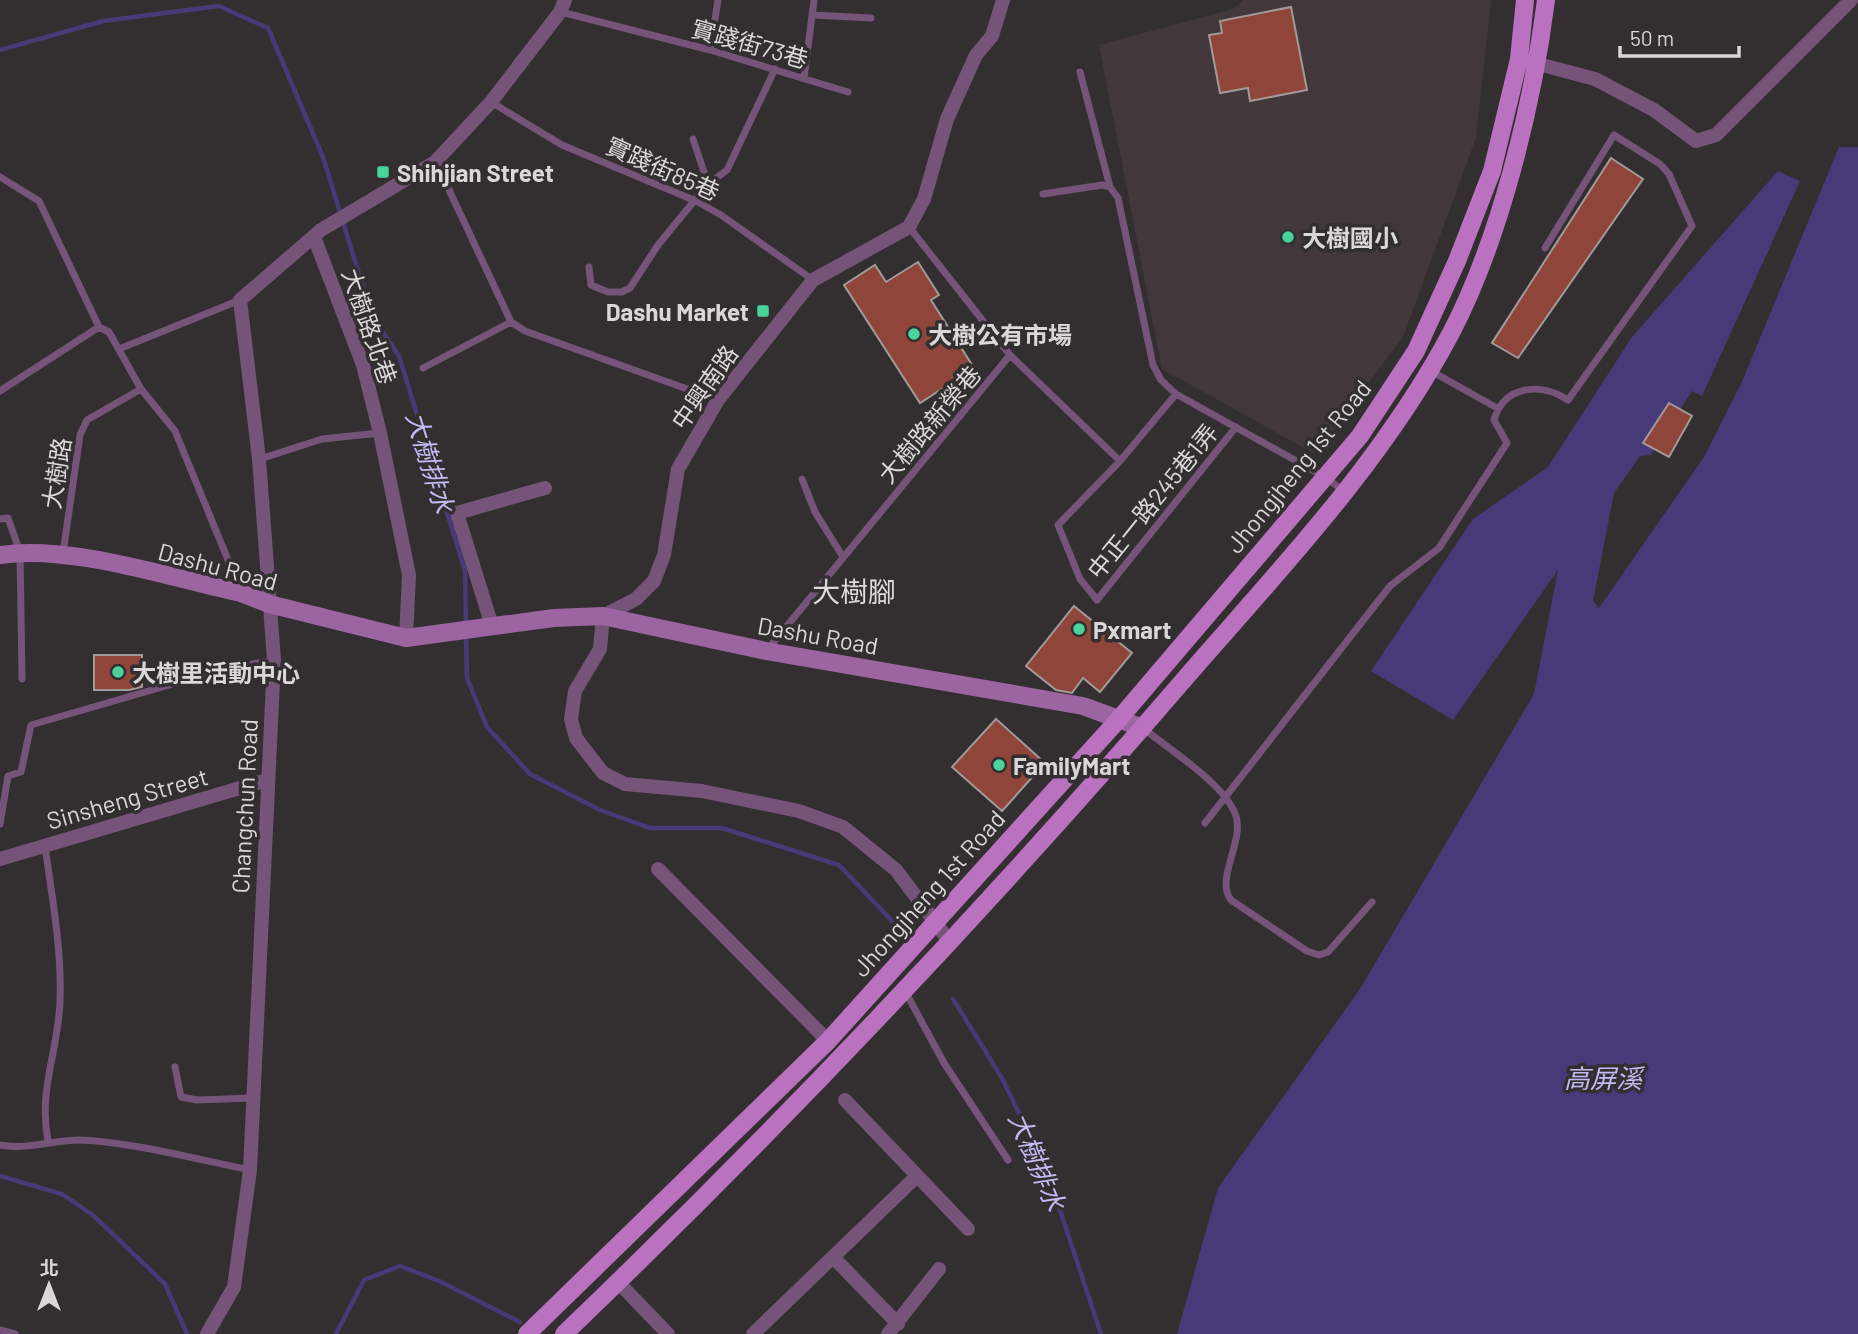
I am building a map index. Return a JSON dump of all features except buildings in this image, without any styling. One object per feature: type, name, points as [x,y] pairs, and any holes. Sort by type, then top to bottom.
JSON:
[{"type":"main road","name":"Jhongjheng 1st Road","points":[[527,1334],[828,1041],[1119,719],[1360,436],[1416,351],[1457,261],[1492,171],[1519,59],[1525,0]]},
{"type":"main road","name":"Jhongjheng 1st Road","points":[[564,1334],[818,1084],[950,942],[1143,728],[1346,492],[1429,370],[1452,330],[1492,235],[1538,64],[1546,0]]},
{"type":"street","points":[[909,227],[924,199],[947,119],[975,55],[992,36],[1003,0]]},
{"type":"street","points":[[1519,59],[1595,79],[1654,110],[1696,141],[1716,135],[1851,0]]},
{"type":"street","points":[[240,300],[318,234],[435,162],[491,102],[562,6]]},
{"type":"street","name":"中興南路","points":[[603,616],[636,599],[654,581],[664,555],[678,469],[718,400],[813,280],[909,227]]},
{"type":"street","name":"大樹路北巷","points":[[318,234],[363,365],[380,433],[409,575],[414,638]]},
{"type":"street","name":"Changchun Road","points":[[208,1332],[234,1287],[250,1170],[274,660],[259,460],[240,300]]},
{"type":"street","points":[[487,626],[457,513],[545,488]]},
{"type":"street","name":"Dashu Road","points":[[0,555],[20,552],[63,554],[241,593],[269,604],[414,638],[554,618],[603,616],[766,651],[1083,706],[1143,728]]},
{"type":"street","points":[[603,616],[600,649],[575,691],[571,719],[576,738],[603,773],[625,784],[702,791],[799,811],[843,827],[896,870],[950,942]]},
{"type":"street","name":"Sinsheng Street","points":[[0,859],[267,780]]},
{"type":"street","points":[[658,869],[828,1041]]},
{"type":"street","points":[[845,1100],[968,1229]]},
{"type":"street","points":[[753,1334],[917,1176]]},
{"type":"street","points":[[833,1257],[893,1329],[939,1269]]},
{"type":"street","points":[[618,1282],[668,1334]]},
{"type":"lane","points":[[710,50],[718,0]]},
{"type":"lane","points":[[804,78],[814,0]]},
{"type":"lane","name":"實踐街73巷","points":[[562,6],[848,92]]},
{"type":"lane","points":[[813,15],[871,18]]},
{"type":"lane","points":[[589,267],[591,285],[608,292],[622,292],[630,288],[658,245],[708,184],[727,170],[775,69]]},
{"type":"lane","points":[[1080,72],[1110,187],[1118,198],[1153,365],[1161,380],[1176,394],[1325,477],[1346,492]]},
{"type":"lane","name":"實踐街85巷","points":[[491,102],[562,145],[696,201],[813,280]]},
{"type":"lane","points":[[1205,823],[1228,798],[1390,586],[1439,548],[1507,443],[1494,420],[1497,408],[1506,398],[1531,388],[1544,388],[1568,400],[1692,226],[1669,174],[1660,164],[1614,135],[1545,248]]},
{"type":"lane","points":[[692,139],[708,184]]},
{"type":"lane","points":[[435,162],[510,322],[525,331],[718,400]]},
{"type":"lane","points":[[0,177],[39,201],[99,327],[109,332],[141,389],[175,431],[241,593]]},
{"type":"lane","points":[[1043,194],[1102,185],[1110,187]]},
{"type":"lane","points":[[909,227],[1010,355],[1119,461],[1176,394]]},
{"type":"lane","points":[[119,349],[240,300]]},
{"type":"lane","points":[[423,368],[510,322]]},
{"type":"lane","points":[[1,390],[99,327]]},
{"type":"lane","name":"大樹路新榮巷","points":[[766,651],[1010,355]]},
{"type":"lane","points":[[1429,370],[1497,408]]},
{"type":"lane","name":"大樹路","points":[[63,554],[80,435],[87,420],[141,389]]},
{"type":"lane","name":"中正一路245巷1弄","points":[[1119,461],[1058,525],[1080,579],[1097,600],[1236,427]]},
{"type":"lane","points":[[259,460],[322,439],[380,433]]},
{"type":"lane","points":[[802,480],[815,512],[843,557]]},
{"type":"lane","points":[[0,519],[8,518],[20,552],[22,679]]},
{"type":"lane","points":[[0,824],[4,777],[20,772],[24,765],[31,725],[220,670],[274,660]]},
{"type":"lane","points":[[1143,728],[1228,798],[1238,819],[1236,846],[1226,886],[1231,900],[1307,951],[1319,955],[1328,952],[1372,902]]},
{"type":"lane","points":[[45,845],[57,932],[60,1004],[46,1078],[43,1117],[48,1141]]},
{"type":"lane","points":[[905,990],[944,1063],[1008,1160]]},
{"type":"lane","points":[[175,1067],[181,1097],[253,1098]]},
{"type":"lane","points":[[0,1146],[17,1148],[48,1141],[82,1140],[250,1170]]},
{"type":"lane","points":[[0,1331],[15,1334]]},
{"type":"shaded area","name":"大樹國小","points":[[1243,0],[1491,0],[1476,138],[1403,337],[1315,454],[1162,369],[1099,45],[1233,9]]},
{"type":"water","name":"高屏溪","points":[[1839,147],[1858,147],[1858,1334],[1177,1334],[1218,1188],[1360,989],[1534,694],[1558,570],[1453,720],[1371,671],[1473,519],[1548,467],[1632,337],[1778,171],[1800,181],[1702,396],[1692,391],[1651,455],[1640,456],[1614,493],[1593,601],[1599,608],[1704,457],[1741,384]]},
{"type":"waterway","name":"大樹排水","points":[[0,50],[103,21],[219,6],[268,28],[323,157],[372,316],[399,356],[465,571],[466,624]]},
{"type":"waterway","name":"大樹排水","points":[[466,633],[467,678],[487,727],[530,774],[600,810],[650,828],[722,828],[839,865],[893,922]]},
{"type":"waterway","name":"大樹排水","points":[[953,999],[1002,1078],[1047,1171],[1101,1334]]},
{"type":"waterway","points":[[0,1176],[62,1194],[94,1216],[165,1284],[187,1334]]},
{"type":"waterway","points":[[336,1334],[364,1280],[400,1266],[439,1281],[520,1322]]},
{"type":"place","name":"Shihjian Street","points":[[383,172]]},
{"type":"place","name":"大樹國小","points":[[1288,237]]},
{"type":"place","name":"Dashu Market","points":[[763,311]]},
{"type":"place","name":"大樹公有市場","points":[[914,334]]},
{"type":"place","name":"Pxmart","points":[[1079,629]]},
{"type":"place","name":"大樹里活動中心","points":[[118,672]]},
{"type":"place","name":"FamilyMart","points":[[999,765]]},
{"type":"district","name":"大樹腳","points":[[854,591]]}]
